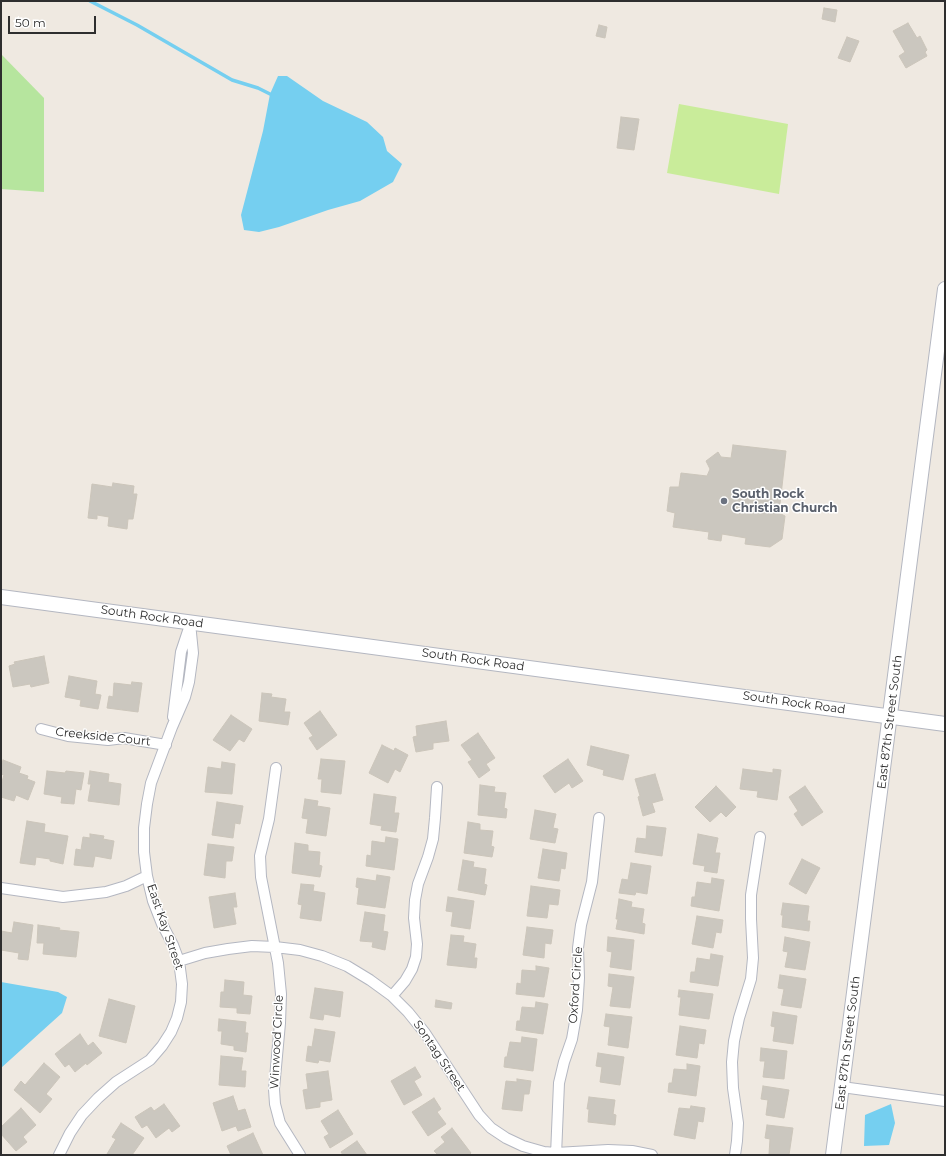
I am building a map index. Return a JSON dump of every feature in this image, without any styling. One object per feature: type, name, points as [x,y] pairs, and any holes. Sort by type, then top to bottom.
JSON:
[{"type":"main road","name":"East 87th Street South","points":[[833,1155],[945,289]]},
{"type":"main road","name":"South Rock Road","points":[[1,597],[945,724]]},
{"type":"street","name":"East Kay Street","points":[[60,1155],[70,1133],[82,1115],[116,1082],[150,1060],[162,1046],[171,1032],[177,1018],[181,1002],[182,984],[179,961],[155,907],[147,876],[144,852],[144,828],[151,783],[172,727],[174,696],[181,652],[190,623]]},
{"type":"street","name":"Creekside Court","points":[[41,729],[68,736],[108,740],[124,738],[166,745]]},
{"type":"street","name":"Winwood Circle","points":[[276,768],[269,819],[260,862],[263,890],[278,963],[281,994],[274,1088],[275,1104],[280,1123],[300,1155]]},
{"type":"street","points":[[392,996],[412,970],[416,957],[418,944],[414,918],[415,900],[418,884],[433,839],[436,818],[437,787]]},
{"type":"street","name":"Oxford Circle","points":[[556,1154],[559,1083],[572,1039],[577,1010],[579,940],[581,925],[592,882],[599,818]]},
{"type":"street","points":[[735,1155],[738,1123],[733,1088],[732,1062],[734,1041],[739,1018],[751,979],[753,958],[751,895],[760,837]]},
{"type":"street","points":[[1,888],[63,898],[106,892],[126,886],[147,876]]},
{"type":"street","name":"Sontag Street","points":[[179,961],[205,953],[252,946],[300,950],[322,956],[370,980],[392,996],[425,1032],[479,1115],[491,1128],[506,1138],[523,1146],[556,1154],[608,1150],[632,1151],[652,1155]]},
{"type":"street","points":[[842,1086],[945,1101]]},
{"type":"green space","points":[[1,54],[44,98],[44,192],[1,189]]},
{"type":"green space","points":[[679,104],[788,124],[779,194],[667,173]]},
{"type":"water","points":[[278,76],[287,76],[323,101],[367,122],[383,137],[387,151],[402,164],[393,182],[360,201],[259,232],[244,230],[241,215],[263,131],[270,94]]},
{"type":"water","points":[[1,982],[58,992],[67,997],[62,1013],[1,1068]]},
{"type":"water","points":[[891,1104],[895,1123],[889,1145],[864,1146],[865,1115]]},
{"type":"building","points":[[824,8],[837,10],[835,22],[822,19]]},
{"type":"building","points":[[908,23],[917,38],[920,36],[927,50],[925,52],[927,56],[906,68],[899,56],[905,52],[893,31]]},
{"type":"building","points":[[599,25],[607,27],[605,38],[596,36]]},
{"type":"building","points":[[847,37],[859,41],[850,62],[838,58]]},
{"type":"building","points":[[621,117],[639,119],[634,150],[617,148]]},
{"type":"building","name":"South Rock Christian Church","points":[[733,445],[786,451],[779,513],[785,516],[782,539],[770,547],[745,544],[746,538],[722,534],[721,541],[708,539],[709,532],[673,527],[675,513],[667,511],[670,487],[679,487],[681,473],[707,476],[710,469],[706,461],[718,452],[721,457],[731,458]]},
{"type":"building","points":[[113,483],[134,486],[133,494],[137,494],[133,519],[128,519],[127,529],[108,526],[109,517],[97,515],[97,519],[88,518],[92,484],[112,487]]},
{"type":"building","points":[[44,656],[49,683],[31,687],[30,684],[13,687],[9,666],[15,664],[14,662]]},
{"type":"building","points":[[69,676],[97,681],[95,694],[101,695],[98,709],[80,706],[81,700],[65,697]]},
{"type":"building","points":[[132,682],[142,683],[138,712],[107,708],[109,696],[113,697],[114,683],[131,685]]},
{"type":"building","points":[[262,693],[272,694],[271,697],[286,699],[284,712],[290,712],[288,725],[259,721]]},
{"type":"building","points":[[320,711],[337,735],[317,750],[309,738],[313,736],[304,723]]},
{"type":"building","points":[[231,715],[252,729],[244,742],[239,739],[230,751],[213,740]]},
{"type":"building","points":[[446,721],[449,741],[433,743],[433,749],[416,752],[413,737],[417,736],[416,726]]},
{"type":"building","points":[[478,733],[495,758],[486,764],[490,770],[479,778],[468,762],[472,760],[461,745]]},
{"type":"building","points":[[382,745],[394,751],[395,748],[408,755],[400,772],[395,769],[388,783],[369,773]]},
{"type":"building","points":[[591,746],[629,755],[623,780],[603,775],[604,770],[587,765]]},
{"type":"building","points":[[321,759],[345,761],[341,794],[321,792],[322,779],[318,779]]},
{"type":"building","points":[[568,759],[583,781],[572,788],[569,783],[555,793],[543,776]]},
{"type":"building","points":[[3,760],[21,767],[19,773],[28,776],[27,779],[35,782],[28,800],[16,795],[14,801],[1,797],[1,785],[4,775],[1,774],[1,765]]},
{"type":"building","points":[[222,762],[235,764],[232,794],[205,792],[208,767],[221,769]]},
{"type":"building","points":[[743,769],[773,773],[773,769],[781,770],[777,800],[757,797],[758,791],[740,789]]},
{"type":"building","points":[[47,771],[84,773],[81,790],[76,789],[74,804],[61,803],[62,797],[44,794]]},
{"type":"building","points":[[90,771],[109,774],[108,782],[121,784],[119,805],[88,801],[91,784],[88,784]]},
{"type":"building","points":[[655,774],[663,800],[652,803],[655,812],[643,816],[638,797],[640,796],[635,779]]},
{"type":"building","points":[[480,785],[495,787],[494,792],[506,793],[504,808],[507,809],[506,818],[478,815]]},
{"type":"building","points":[[716,786],[736,807],[726,817],[721,812],[710,822],[695,807]]},
{"type":"building","points":[[805,786],[823,812],[802,826],[794,814],[798,811],[789,797]]},
{"type":"building","points":[[374,794],[396,797],[394,813],[399,813],[396,832],[381,830],[382,826],[370,824]]},
{"type":"building","points":[[305,799],[318,801],[317,806],[330,808],[326,836],[306,833],[308,819],[302,818]]},
{"type":"building","points":[[217,802],[243,806],[240,824],[235,823],[233,838],[212,835]]},
{"type":"building","points":[[535,810],[556,814],[553,828],[558,829],[555,843],[530,839]]},
{"type":"building","points":[[27,821],[45,824],[44,832],[68,836],[63,864],[50,861],[50,859],[36,857],[35,865],[20,863]]},
{"type":"building","points":[[468,822],[480,824],[480,830],[493,831],[491,846],[494,847],[492,857],[464,853]]},
{"type":"building","points":[[647,826],[666,828],[662,856],[635,852],[637,838],[646,839]]},
{"type":"building","points":[[90,834],[104,836],[103,839],[114,841],[111,859],[95,856],[93,867],[74,865],[76,849],[81,850],[83,837],[90,838]]},
{"type":"building","points":[[698,834],[718,838],[715,853],[720,853],[717,873],[704,871],[705,866],[693,864]]},
{"type":"building","points":[[386,837],[398,839],[394,870],[366,866],[367,855],[371,856],[372,841],[385,843]]},
{"type":"building","points":[[295,843],[308,845],[308,851],[320,852],[319,865],[322,866],[320,877],[292,873]]},
{"type":"building","points":[[208,844],[234,847],[232,861],[226,861],[225,878],[204,875]]},
{"type":"building","points":[[543,849],[567,853],[565,869],[561,868],[559,881],[538,878]]},
{"type":"building","points":[[802,859],[820,868],[806,894],[789,884]]},
{"type":"building","points":[[463,860],[474,862],[473,867],[486,869],[484,884],[487,885],[485,895],[458,890]]},
{"type":"building","points":[[631,863],[651,866],[647,894],[636,892],[635,895],[619,893],[622,879],[628,880]]},
{"type":"building","points":[[377,875],[390,877],[385,908],[357,904],[359,888],[356,887],[357,878],[376,881]]},
{"type":"building","points":[[712,878],[724,880],[719,911],[691,906],[692,897],[695,897],[697,882],[711,884]]},
{"type":"building","points":[[301,884],[314,885],[313,891],[325,893],[321,921],[300,918],[302,905],[298,904]]},
{"type":"building","points":[[531,886],[560,890],[558,905],[549,904],[547,918],[527,916]]},
{"type":"building","points":[[235,893],[237,907],[233,907],[236,924],[214,928],[209,897]]},
{"type":"building","points":[[448,897],[474,901],[470,929],[451,926],[453,912],[446,911]]},
{"type":"building","points":[[619,899],[632,902],[631,907],[644,909],[642,923],[645,924],[644,934],[616,929]]},
{"type":"building","points":[[783,903],[809,906],[807,921],[810,921],[809,931],[782,927],[783,915],[781,915]]},
{"type":"building","points":[[365,912],[385,915],[383,931],[388,932],[385,950],[372,947],[373,942],[360,941]]},
{"type":"building","points":[[697,916],[723,920],[721,933],[716,932],[713,948],[692,944]]},
{"type":"building","points":[[14,922],[33,925],[28,960],[18,959],[19,953],[1,950],[1,931],[12,933]]},
{"type":"building","points":[[38,925],[60,928],[59,930],[79,932],[76,957],[43,954],[44,943],[37,943]]},
{"type":"building","points":[[527,927],[553,930],[551,944],[545,943],[544,958],[523,955]]},
{"type":"building","points":[[451,935],[464,936],[463,942],[476,944],[474,958],[477,958],[476,968],[447,965]]},
{"type":"building","points":[[608,937],[634,940],[631,970],[610,967],[612,952],[607,951]]},
{"type":"building","points":[[785,937],[810,942],[805,970],[785,967],[788,952],[783,951]]},
{"type":"building","points":[[711,954],[723,956],[718,986],[690,982],[691,972],[695,972],[697,958],[710,960]]},
{"type":"building","points":[[536,966],[549,968],[544,997],[516,994],[517,983],[521,984],[522,970],[536,971]]},
{"type":"building","points":[[609,974],[634,977],[630,1008],[610,1006],[613,987],[608,986]]},
{"type":"building","points":[[780,975],[806,979],[801,1008],[781,1005],[784,989],[778,988]]},
{"type":"building","points":[[225,980],[244,982],[243,995],[252,996],[250,1014],[237,1013],[237,1008],[220,1007],[221,992],[224,992]]},
{"type":"building","points":[[315,988],[343,992],[340,1017],[324,1014],[323,1020],[310,1018]]},
{"type":"building","points":[[679,990],[713,994],[709,1019],[679,1015],[681,997],[678,997]]},
{"type":"building","points":[[109,999],[135,1006],[126,1043],[99,1036]]},
{"type":"building","points":[[436,1000],[452,1003],[451,1009],[435,1007]]},
{"type":"building","points":[[536,1002],[548,1004],[543,1034],[516,1030],[517,1021],[520,1021],[522,1007],[535,1008]]},
{"type":"building","points":[[773,1012],[797,1016],[793,1044],[773,1041],[775,1027],[771,1026]]},
{"type":"building","points":[[606,1014],[632,1017],[628,1048],[608,1045],[610,1027],[604,1026]]},
{"type":"building","points":[[219,1019],[246,1022],[245,1033],[248,1033],[246,1052],[234,1050],[234,1046],[221,1044],[222,1031],[218,1031]]},
{"type":"building","points":[[680,1026],[706,1030],[704,1044],[699,1043],[697,1058],[676,1055]]},
{"type":"building","points":[[315,1029],[335,1032],[330,1062],[319,1060],[318,1063],[306,1061],[308,1046],[312,1047]]},
{"type":"building","points":[[80,1034],[88,1046],[93,1042],[102,1053],[75,1072],[69,1064],[65,1067],[55,1054]]},
{"type":"building","points":[[522,1037],[537,1039],[533,1071],[504,1067],[505,1057],[507,1057],[510,1042],[521,1043]]},
{"type":"building","points":[[761,1048],[787,1051],[784,1079],[763,1077],[765,1061],[760,1061]]},
{"type":"building","points":[[598,1053],[624,1057],[620,1085],[600,1082],[602,1067],[596,1066]]},
{"type":"building","points":[[221,1056],[243,1058],[241,1071],[246,1071],[245,1087],[219,1085]]},
{"type":"building","points":[[44,1063],[60,1077],[46,1094],[52,1099],[40,1113],[14,1090],[21,1081],[25,1085]]},
{"type":"building","points":[[687,1064],[700,1066],[696,1096],[668,1092],[669,1083],[672,1083],[674,1069],[687,1070]]},
{"type":"building","points":[[415,1067],[421,1077],[414,1081],[422,1095],[404,1105],[391,1081]]},
{"type":"building","points":[[328,1071],[332,1100],[320,1102],[320,1107],[306,1109],[303,1090],[308,1089],[306,1074]]},
{"type":"building","points":[[517,1079],[531,1081],[529,1094],[524,1094],[522,1111],[502,1109],[506,1081],[517,1082]]},
{"type":"building","points":[[763,1086],[789,1090],[784,1118],[766,1115],[768,1100],[761,1099]]},
{"type":"building","points":[[233,1096],[238,1111],[245,1109],[251,1127],[238,1131],[236,1126],[222,1131],[213,1103]]},
{"type":"building","points":[[589,1097],[615,1100],[613,1114],[616,1115],[615,1125],[588,1122],[589,1109],[587,1109]]},
{"type":"building","points":[[434,1098],[441,1109],[437,1112],[446,1124],[428,1136],[412,1112]]},
{"type":"building","points":[[164,1104],[180,1126],[172,1132],[169,1128],[156,1138],[147,1125],[142,1128],[135,1117],[151,1107],[154,1111]]},
{"type":"building","points":[[691,1106],[705,1108],[703,1122],[698,1121],[695,1139],[674,1135],[679,1108],[690,1109]]},
{"type":"building","points":[[21,1108],[36,1125],[23,1137],[27,1142],[16,1151],[1,1134],[1,1127]]},
{"type":"building","points":[[338,1110],[353,1134],[330,1148],[324,1137],[329,1134],[321,1121]]},
{"type":"building","points":[[121,1123],[144,1138],[132,1155],[109,1155],[107,1154],[116,1139],[112,1137]]},
{"type":"building","points":[[767,1125],[793,1128],[789,1155],[769,1154],[770,1139],[765,1138]]},
{"type":"building","points":[[452,1128],[471,1153],[469,1155],[438,1155],[434,1151],[445,1142],[441,1137]]},
{"type":"building","points":[[253,1133],[263,1155],[231,1155],[227,1146]]},
{"type":"building","points":[[357,1141],[367,1155],[343,1155],[341,1152]]},
{"type":"waterway","points":[[90,1],[137,25],[232,80],[258,88],[270,94]]},
{"type":"place","name":"South Rock Christian Church","points":[[724,501]]}]
